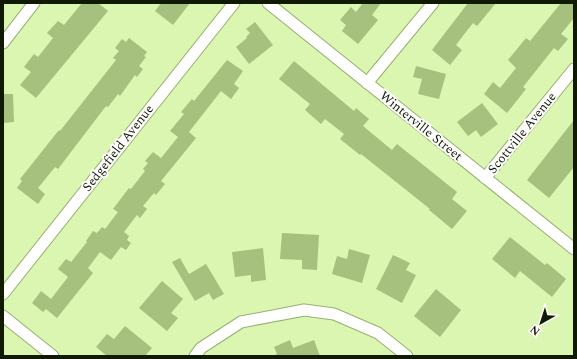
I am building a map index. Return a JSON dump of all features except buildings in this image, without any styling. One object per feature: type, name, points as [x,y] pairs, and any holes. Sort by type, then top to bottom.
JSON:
[{"type":"street","points":[[3,43],[34,3]]},
{"type":"street","name":"Sedgefield Avenue","points":[[3,294],[234,3]]},
{"type":"street","name":"Winterville Street","points":[[268,3],[574,249]]},
{"type":"street","points":[[367,83],[432,3]]},
{"type":"street","name":"Scottville Avenue","points":[[485,178],[574,69]]},
{"type":"street","points":[[195,356],[201,348],[241,322],[304,310],[334,314],[378,333],[407,356]]},
{"type":"street","points":[[3,316],[53,356]]}]
